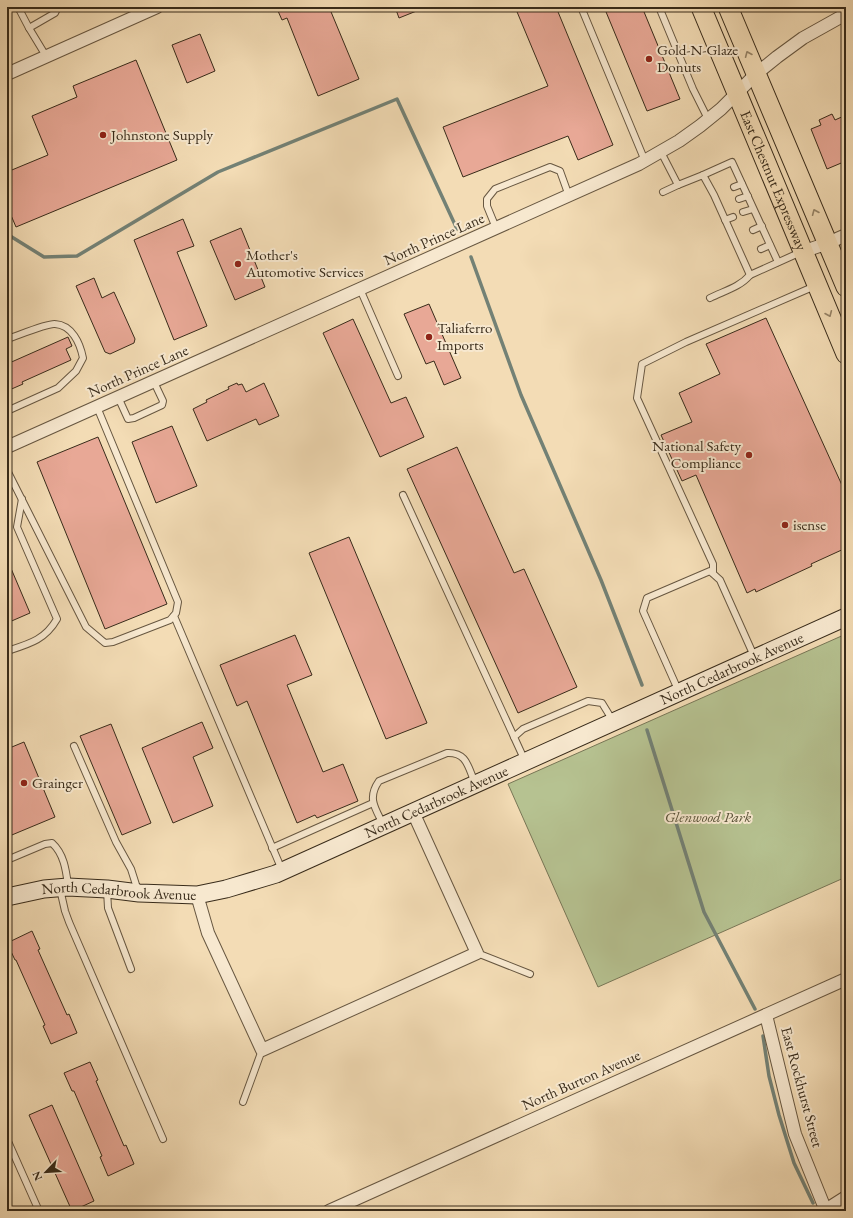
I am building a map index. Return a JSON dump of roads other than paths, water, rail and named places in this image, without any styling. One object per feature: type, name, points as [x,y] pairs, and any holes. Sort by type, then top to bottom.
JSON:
[{"type":"main road","name":"East Chestnut Expressway","points":[[701,7],[802,252],[846,354]]},
{"type":"main road","name":"East Chestnut Expressway","points":[[728,7],[846,287]]},
{"type":"street","points":[[7,74],[157,7]]},
{"type":"street","name":"North Prince Lane","points":[[7,447],[645,161],[679,141],[721,109],[756,74],[803,38],[846,14]]},
{"type":"street","points":[[802,252],[846,235]]},
{"type":"street","name":"North Cedarbrook Avenue","points":[[7,896],[37,890],[64,887],[107,889],[139,893],[197,895],[252,882],[282,871],[384,826],[846,617]]},
{"type":"street","points":[[197,895],[208,933],[262,1050],[477,953],[413,812]]},
{"type":"street","name":"North Burton Avenue","points":[[329,1211],[846,978]]},
{"type":"street","name":"East Rockhurst Street","points":[[766,1015],[795,1134],[826,1211]]},
{"type":"street","points":[[826,1211],[846,1197]]},
{"type":"lane","points":[[18,7],[46,56]]},
{"type":"lane","points":[[29,28],[55,13],[58,7]]},
{"type":"lane","points":[[581,7],[645,161]]},
{"type":"lane","points":[[659,7],[693,89],[708,119]]},
{"type":"lane","points":[[661,152],[678,185]]},
{"type":"lane","points":[[663,192],[732,162],[778,262]]},
{"type":"lane","points":[[496,228],[487,206],[487,199],[494,189],[550,167],[560,171],[569,196]]},
{"type":"lane","points":[[703,175],[714,195],[750,275]]},
{"type":"lane","points":[[734,187],[742,184]]},
{"type":"lane","points":[[714,195],[721,192]]},
{"type":"lane","points":[[739,199],[748,196]]},
{"type":"lane","points":[[719,208],[727,204]]},
{"type":"lane","points":[[743,212],[753,209]]},
{"type":"lane","points":[[725,220],[733,216]]},
{"type":"lane","points":[[753,230],[762,226]]},
{"type":"lane","points":[[733,238],[741,235]]},
{"type":"lane","points":[[761,248],[770,245]]},
{"type":"lane","points":[[710,298],[745,281],[750,275],[802,252]]},
{"type":"lane","points":[[742,257],[749,254]]},
{"type":"lane","points":[[713,573],[713,564],[637,398],[642,364],[686,342],[817,285]]},
{"type":"lane","points":[[360,289],[398,376]]},
{"type":"lane","points":[[7,339],[53,324],[62,325],[74,335],[80,346],[83,358],[76,371],[58,388],[7,411]]},
{"type":"lane","points":[[118,398],[128,420],[134,418],[162,405],[163,402],[154,382]]},
{"type":"lane","points":[[7,470],[86,627],[105,643],[113,642],[170,620],[176,613],[178,602],[97,407]]},
{"type":"lane","points":[[404,495],[526,762]]},
{"type":"lane","points":[[7,651],[35,642],[52,629],[57,619],[17,527],[22,499]]},
{"type":"lane","points":[[679,693],[643,611],[647,598],[710,571],[720,580],[755,659]]},
{"type":"lane","points":[[174,616],[282,871]]},
{"type":"lane","points":[[514,737],[523,729],[588,701],[602,703],[613,723]]},
{"type":"lane","points":[[74,746],[116,842],[131,869],[139,893]]},
{"type":"lane","points":[[384,826],[373,803],[372,796],[374,788],[379,781],[447,752],[455,752],[463,757],[476,784]]},
{"type":"lane","points":[[272,848],[373,803]]},
{"type":"lane","points":[[7,860],[45,844],[52,843],[57,848],[65,865],[65,911],[69,922],[163,1139]]},
{"type":"lane","points":[[107,889],[108,908],[131,969]]},
{"type":"lane","points":[[477,953],[530,974]]},
{"type":"lane","points":[[243,1102],[262,1050]]},
{"type":"lane","points":[[7,1139],[39,1211]]},
{"type":"waterway","points":[[7,234],[44,257],[77,256],[218,172],[397,99],[457,229]]},
{"type":"waterway","points":[[471,257],[521,395],[601,580],[642,685]]},
{"type":"waterway","points":[[647,730],[704,912],[755,1009]]},
{"type":"waterway","points":[[763,1036],[769,1076],[779,1115],[794,1163],[813,1203]]},
{"type":"place","name":"Gold-N-Glaze Donuts","points":[[649,59]]},
{"type":"place","name":"Johnstone Supply","points":[[103,135]]},
{"type":"place","name":"Mother's Automotive Services","points":[[238,264]]},
{"type":"place","name":"Taliaferro Imports","points":[[429,337]]},
{"type":"place","name":"National Safety Compliance","points":[[749,455]]},
{"type":"place","name":"isense","points":[[785,525]]},
{"type":"place","name":"Grainger","points":[[24,783]]},
{"type":"park label","name":"Glenwood Park","points":[[708,817]]}]
